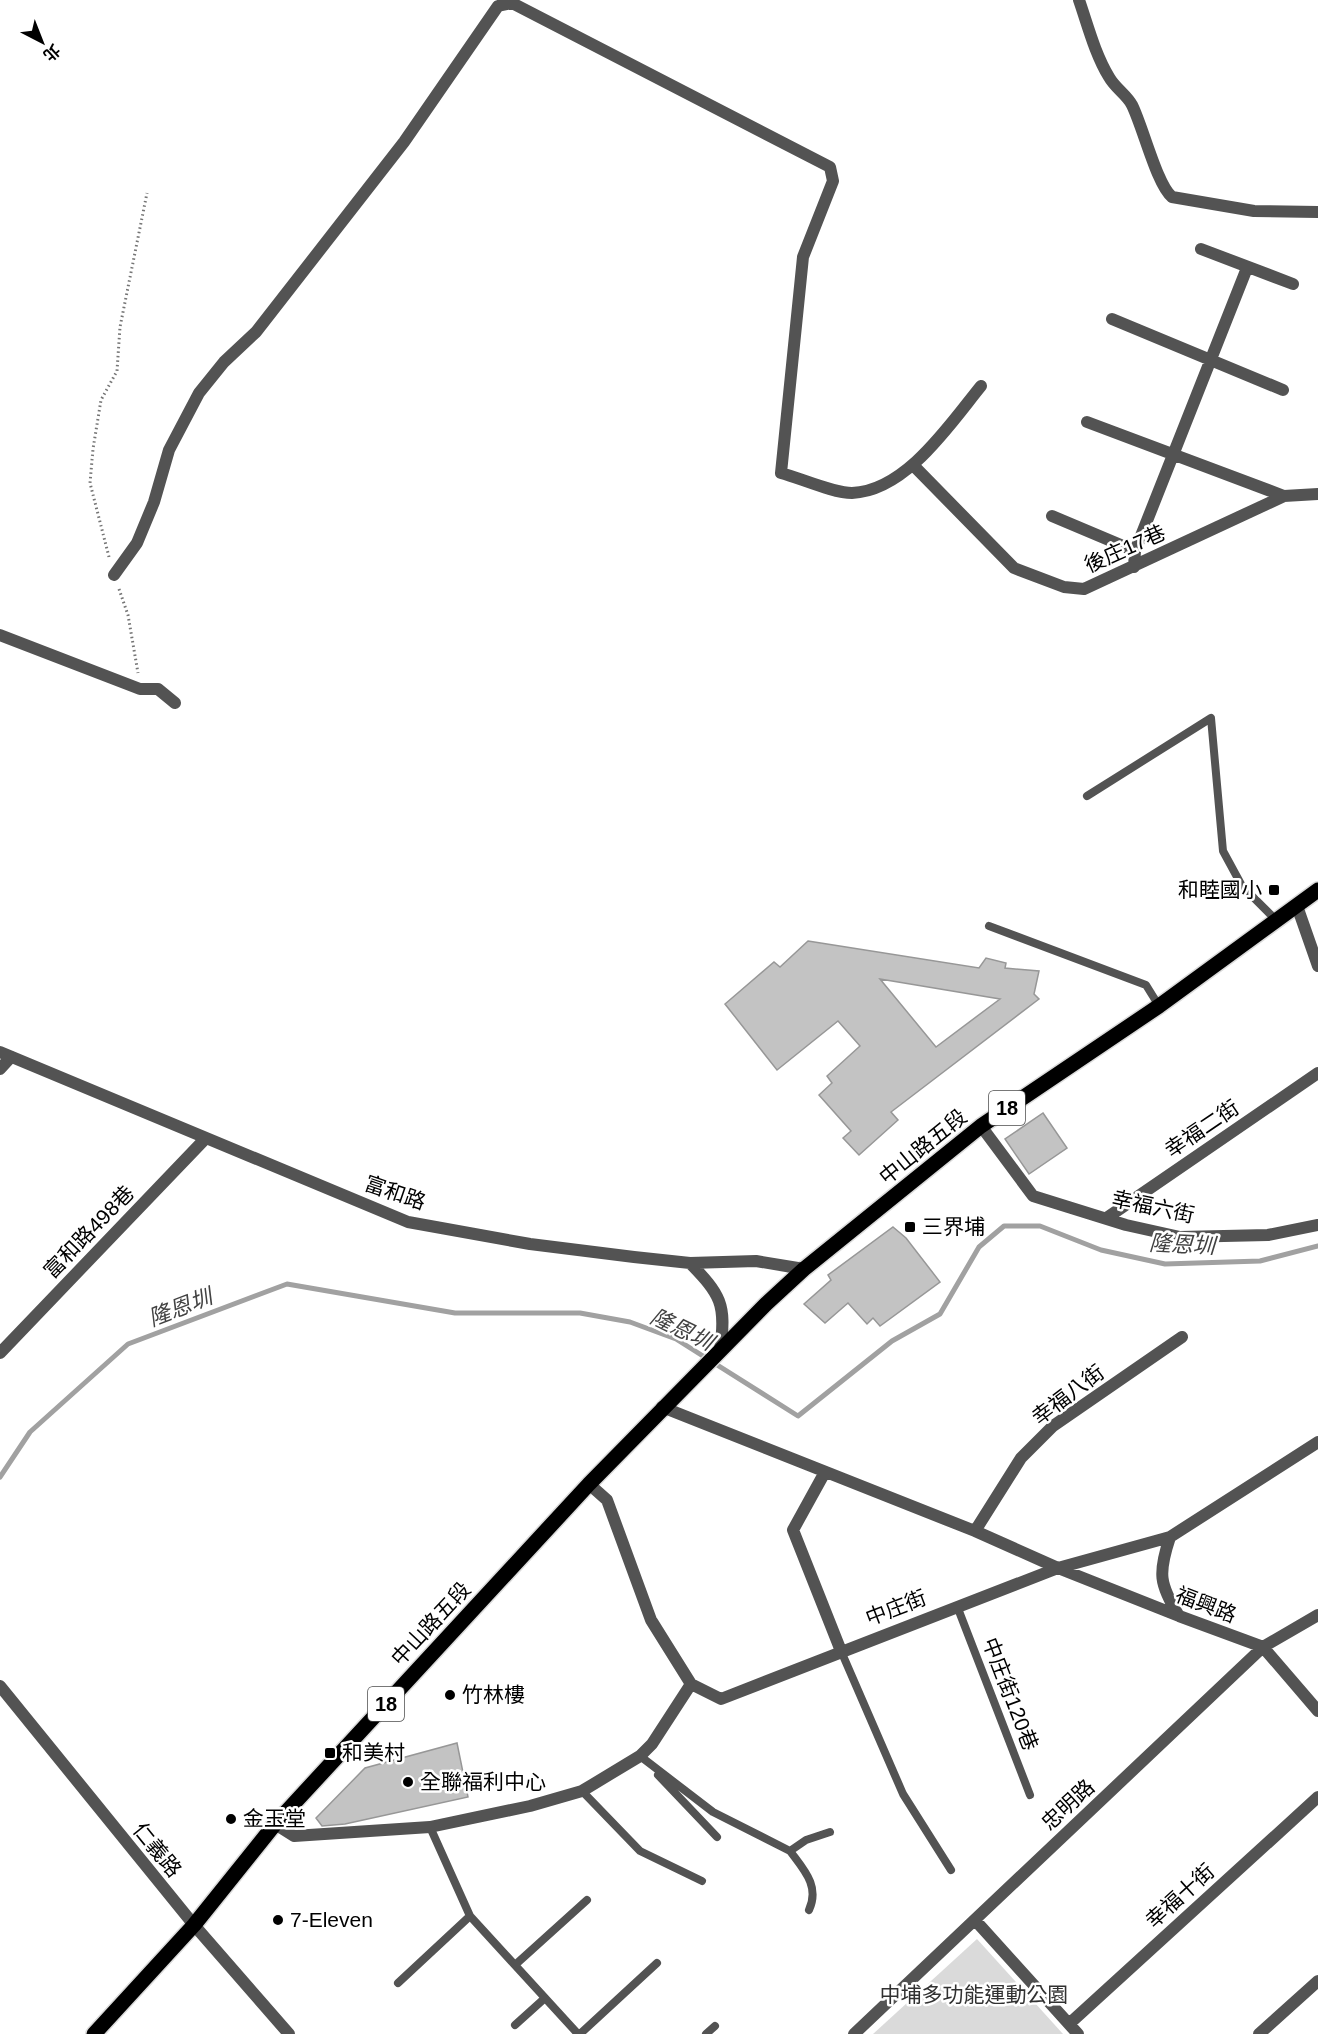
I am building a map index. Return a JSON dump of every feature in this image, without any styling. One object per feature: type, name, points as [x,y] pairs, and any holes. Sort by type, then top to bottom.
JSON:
[{"type":"main road","name":"中山路五段","points":[[94,2034],[194,1926],[275,1824],[589,1484],[718,1351],[804,1269],[981,1126],[1159,1006],[1318,890]]},
{"type":"street","points":[[1079,0],[1100,60],[1110,80],[1131,103],[1164,190],[1172,196],[1254,211],[1318,212]]},
{"type":"street","points":[[114,575],[137,543],[154,502],[169,450],[199,393],[224,362],[256,332],[404,142],[498,6],[512,3],[830,167],[833,181],[803,257],[781,473],[850,493],[876,490],[913,465],[981,386]]},
{"type":"street","points":[[1201,249],[1293,284]]},
{"type":"street","points":[[1134,567],[1135,551],[1247,268]]},
{"type":"street","points":[[1112,319],[1283,390]]},
{"type":"street","points":[[1087,422],[1172,456],[1284,496]]},
{"type":"street","name":"後庄17巷","points":[[913,465],[1014,568],[1064,587],[1084,589],[1284,496],[1318,494]]},
{"type":"street","points":[[1052,516],[1135,551]]},
{"type":"street","points":[[0,635],[140,689],[158,689],[175,703]]},
{"type":"street","points":[[1298,906],[1318,966]]},
{"type":"street","points":[[0,1069],[6,1054]]},
{"type":"street","name":"富和路","points":[[6,1054],[408,1222],[530,1244],[690,1263],[756,1262],[804,1269]]},
{"type":"street","name":"幸福二街","points":[[1108,1217],[1318,1073]]},
{"type":"street","name":"幸福六街","points":[[981,1126],[1033,1196],[1108,1217],[1126,1225],[1180,1237],[1268,1235],[1318,1225]]},
{"type":"street","name":"富和路498巷","points":[[0,1353],[205,1139]]},
{"type":"street","points":[[690,1263],[712,1286],[719,1299],[725,1321],[718,1351]]},
{"type":"street","name":"幸福八街","points":[[975,1531],[1021,1458],[1053,1426],[1182,1338]]},
{"type":"street","name":"福興路","points":[[662,1407],[975,1531],[1058,1568],[1263,1647],[1318,1711]]},
{"type":"street","name":"中庄街","points":[[691,1684],[721,1699],[1058,1568],[1170,1537],[1318,1442]]},
{"type":"street","points":[[825,1472],[793,1530],[841,1651]]},
{"type":"street","points":[[275,1824],[294,1836],[430,1827],[530,1806],[582,1791],[640,1756],[652,1744],[691,1684],[651,1620],[607,1500],[589,1484]]},
{"type":"street","points":[[1170,1537],[1164,1557],[1163,1592],[1179,1616]]},
{"type":"street","name":"忠明路","points":[[854,2034],[1263,1647],[1318,1615]]},
{"type":"street","name":"仁義路","points":[[0,1686],[194,1926],[289,2034]]},
{"type":"street","name":"幸福十街","points":[[1069,2024],[1318,1797]]},
{"type":"street","points":[[975,1920],[1078,2034]]},
{"type":"street","points":[[1259,2034],[1318,1981]]},
{"type":"lane","points":[[1087,795],[1211,718],[1223,851],[1242,886],[1276,920]]},
{"type":"lane","points":[[989,926],[1146,985],[1159,1006]]},
{"type":"lane","name":"中庄街120巷","points":[[957,1606],[1030,1794]]},
{"type":"lane","points":[[841,1651],[903,1794],[951,1870]]},
{"type":"lane","points":[[640,1756],[717,1837]]},
{"type":"lane","points":[[640,1756],[713,1812],[790,1851],[812,1881],[814,1899],[809,1910]]},
{"type":"lane","points":[[582,1791],[640,1851],[702,1881]]},
{"type":"lane","points":[[430,1827],[470,1917],[579,2034],[657,1963]]},
{"type":"lane","points":[[790,1851],[806,1840],[830,1832]]},
{"type":"lane","points":[[515,1965],[587,1900]]},
{"type":"lane","points":[[398,1983],[470,1917]]},
{"type":"lane","points":[[515,2025],[545,1998]]},
{"type":"lane","points":[[706,2034],[715,2026]]},
{"type":"path","points":[[140,689],[128,615],[114,575],[90,483],[101,399],[117,371],[120,327],[147,193]]},
{"type":"green space","name":"中埔多功能運動公園","points":[[977,1939],[1063,2034],[873,2034]]},
{"type":"building","points":[[808,941],[979,968],[986,958],[1006,963],[1005,968],[1039,971],[1034,994],[1039,999],[891,1112],[898,1120],[859,1155],[843,1138],[851,1131],[819,1095],[832,1083],[827,1076],[860,1046],[838,1021],[777,1070],[725,1004],[774,962],[780,967]],"holes":[[[880,979],[1000,999],[936,1047]]]},
{"type":"building","points":[[1043,1113],[1067,1148],[1029,1174],[1005,1139]]},
{"type":"building","points":[[893,1227],[906,1238],[940,1282],[880,1326],[873,1318],[867,1324],[848,1303],[825,1323],[804,1304],[831,1280],[828,1275]]},
{"type":"building","name":"全聯福利中心","points":[[457,1743],[468,1797],[345,1824],[322,1826],[316,1818],[365,1768]]},
{"type":"waterway","name":"隆恩圳","points":[[0,1477],[30,1432],[128,1344],[287,1284],[455,1313],[580,1313],[630,1322],[676,1339],[798,1416],[892,1341],[940,1314],[979,1247],[1004,1226],[1040,1226],[1101,1250],[1165,1264],[1260,1261],[1318,1246]]},
{"type":"place","name":"和睦國小","points":[[1274,890]]},
{"type":"place","name":"三界埔","points":[[910,1227]]},
{"type":"place","name":"竹林樓","points":[[450,1695]]},
{"type":"place","name":"和美村","points":[[330,1753]]},
{"type":"place","name":"全聯福利中心","points":[[408,1782]]},
{"type":"place","name":"金玉堂","points":[[231,1819]]},
{"type":"place","name":"7-Eleven","points":[[278,1920]]}]
